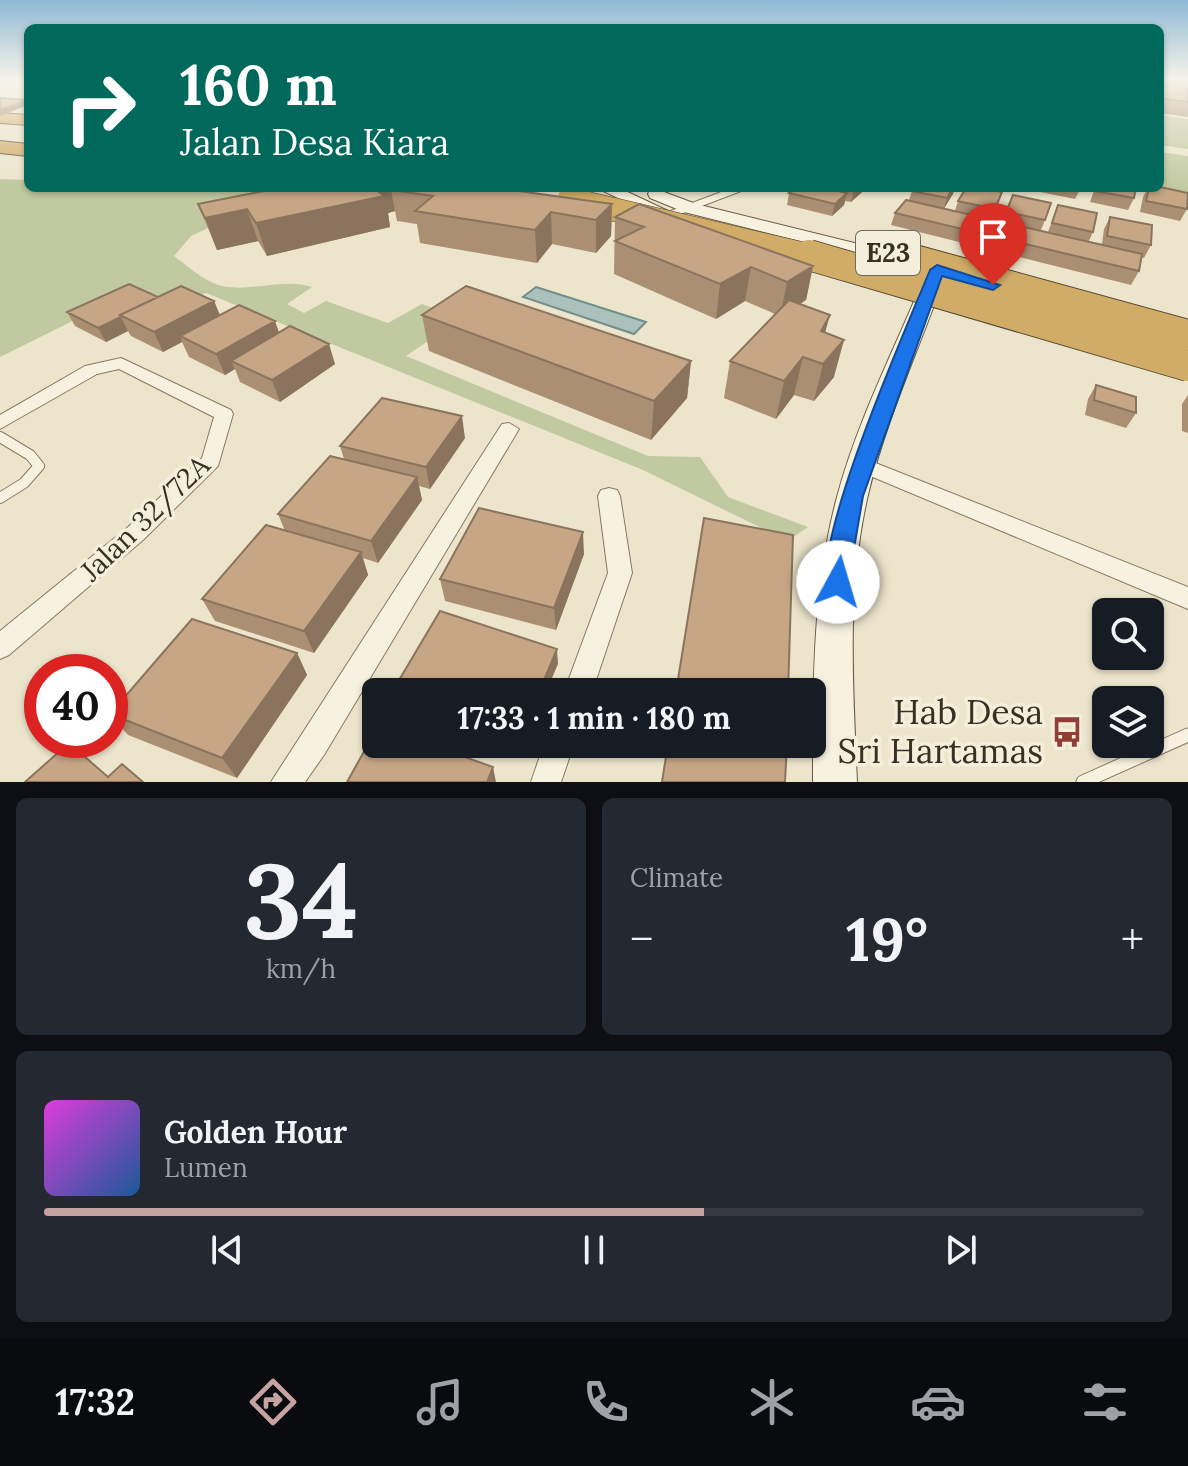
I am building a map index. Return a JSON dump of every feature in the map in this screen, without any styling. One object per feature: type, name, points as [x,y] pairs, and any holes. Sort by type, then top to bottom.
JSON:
[{"type":"highway","points":[[0,118],[24,120]]},
{"type":"highway","points":[[0,147],[24,150]]},
{"type":"highway","points":[[566,194],[785,242],[1188,353]]},
{"type":"highway","points":[[566,194],[798,252],[1188,366]]},
{"type":"highway","name":"E23","points":[[566,194],[725,215],[843,242],[1188,338]]},
{"type":"main road","points":[[614,192],[666,215],[935,274],[1188,353]]},
{"type":"main road","points":[[651,192],[690,208],[1188,338]]},
{"type":"main road","points":[[835,782],[835,613],[841,551],[866,455],[935,274]]},
{"type":"street","points":[[666,215],[732,192]]},
{"type":"street","name":"Jalan 32/72A","points":[[0,423],[91,370],[121,363],[224,414],[211,461],[135,534],[0,647]]},
{"type":"street","points":[[286,782],[322,732],[509,429]]},
{"type":"street","points":[[866,455],[911,485],[1188,598]]},
{"type":"street","points":[[583,678],[620,573],[609,496]]},
{"type":"street","points":[[546,782],[554,758]]},
{"type":"lane","points":[[0,437],[30,455],[39,466],[24,483],[0,498]]},
{"type":"lane","points":[[1083,782],[1188,735]]},
{"type":"green space","points":[[1164,116],[1188,119],[1188,149],[1164,146]]},
{"type":"green space","points":[[1164,153],[1188,156],[1188,198],[1157,192],[1164,192]]},
{"type":"green space","points":[[0,179],[24,180],[24,192],[341,192],[267,200],[191,236],[174,256],[201,277],[223,286],[300,284],[312,287],[287,304],[304,313],[326,301],[388,323],[422,304],[462,318],[406,356],[648,456],[700,457],[728,497],[808,527],[788,541],[643,470],[206,293],[179,307],[137,289],[0,357]]},
{"type":"water","points":[[536,287],[646,322],[634,334],[523,297]]},
{"type":"building","points":[[1164,188],[1188,193],[1187,209],[1146,201],[1148,192],[1164,192]]},
{"type":"building","points":[[259,192],[379,192],[384,196],[256,223],[247,209],[205,218],[198,204]]},
{"type":"building","points":[[405,192],[526,192],[612,204],[596,220],[551,212],[535,230],[415,211],[433,196]]},
{"type":"building","points":[[843,192],[847,193],[835,204],[789,193]]},
{"type":"building","points":[[917,192],[951,192],[947,198]]},
{"type":"building","points":[[964,192],[1002,192],[995,209],[958,201]]},
{"type":"building","points":[[1101,192],[1135,192],[1134,198]]},
{"type":"building","points":[[1013,195],[1051,203],[1045,220],[1006,212]]},
{"type":"building","points":[[906,200],[1142,254],[1139,271],[895,213]]},
{"type":"building","points":[[639,204],[813,266],[787,282],[751,267],[720,284],[615,241],[644,227],[615,217]]},
{"type":"building","points":[[1058,205],[1097,213],[1093,232],[1052,223]]},
{"type":"building","points":[[1110,217],[1152,225],[1151,245],[1107,236]]},
{"type":"building","points":[[129,284],[158,297],[98,328],[67,312]]},
{"type":"building","points":[[181,286],[214,301],[154,332],[120,315]]},
{"type":"building","points":[[466,286],[691,361],[654,401],[422,315]]},
{"type":"building","points":[[789,300],[830,315],[821,331],[844,340],[823,364],[803,357],[784,381],[730,361]]},
{"type":"building","points":[[239,305],[275,321],[216,354],[180,336]]},
{"type":"building","points":[[290,326],[329,344],[272,380],[231,361]]},
{"type":"building","points":[[1096,385],[1136,397],[1136,413],[1094,400]]},
{"type":"building","points":[[382,398],[462,416],[426,467],[340,446]]},
{"type":"building","points":[[330,456],[417,477],[371,541],[278,514]]},
{"type":"building","points":[[479,508],[583,532],[554,608],[440,579]]},
{"type":"building","points":[[704,518],[793,535],[788,678],[678,678]]},
{"type":"building","points":[[266,525],[361,552],[304,631],[202,599]]},
{"type":"building","points":[[440,611],[557,649],[545,678],[400,678]]},
{"type":"building","points":[[192,619],[297,653],[222,758],[128,721],[128,693]]},
{"type":"building","points":[[362,755],[362,758],[468,758],[493,767],[487,782],[347,782]]},
{"type":"building","points":[[52,758],[86,758],[108,777],[122,764],[143,782],[25,782]]},
{"type":"building","points":[[666,758],[786,758],[785,782],[662,782]]},
{"type":"place","name":"Hab Desa Sri Hartamas","points":[[1067,732]]},
{"type":"route","points":[[838,582],[852,496],[937,270],[993,285]]}]
